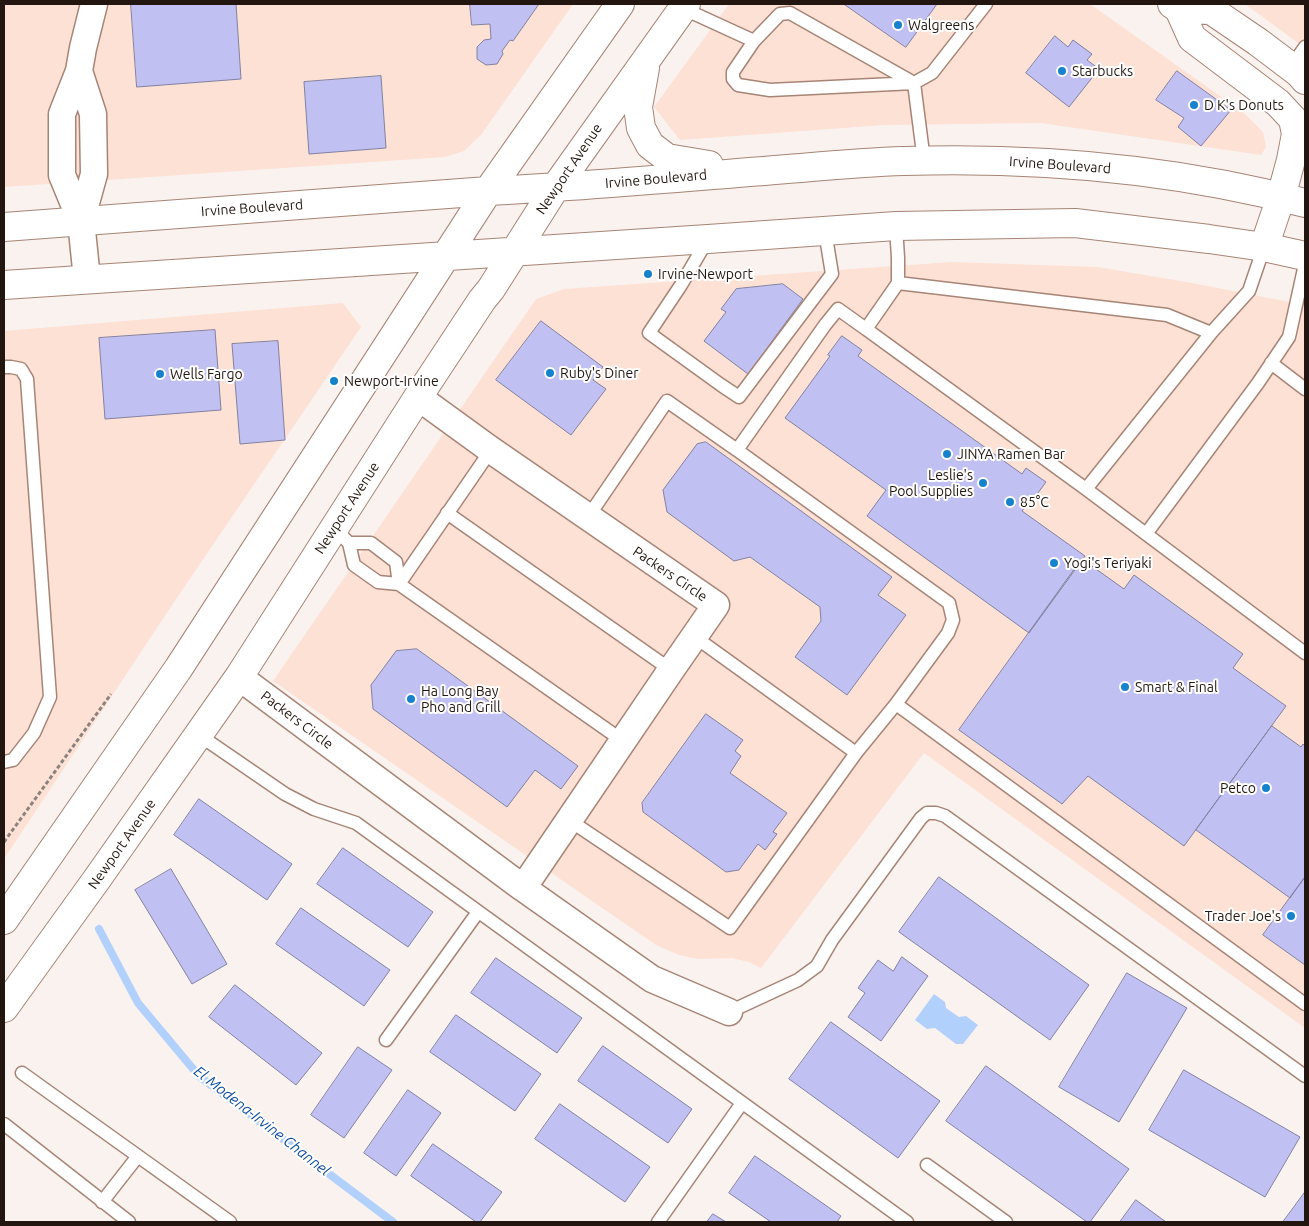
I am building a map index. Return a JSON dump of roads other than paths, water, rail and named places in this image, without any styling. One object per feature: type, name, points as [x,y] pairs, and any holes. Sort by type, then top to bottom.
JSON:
[{"type":"main road","points":[[4,920],[178,669],[488,191],[620,4]]},
{"type":"main road","name":"Newport Avenue","points":[[4,1008],[239,677],[342,536],[418,398],[482,300],[492,289],[555,188],[684,6]]},
{"type":"main road","points":[[1176,6],[1211,10],[1301,69]]},
{"type":"main road","points":[[1176,6],[1192,38],[1278,103],[1292,119],[1296,134],[1291,160],[1293,200],[1264,247]]},
{"type":"main road","points":[[646,60],[638,107],[640,128],[650,145],[667,158],[745,172]]},
{"type":"main road","name":"Irvine Boulevard","points":[[4,226],[488,191],[555,188],[884,162],[924,161],[1011,161],[1112,168],[1225,185],[1293,200]]},
{"type":"main road","points":[[4,285],[896,226],[1075,223],[1209,239],[1264,247],[1305,256]]},
{"type":"street","points":[[87,279],[81,221],[94,174],[93,114],[79,71],[94,4]]},
{"type":"street","name":"Packers Circle","points":[[418,398],[588,518],[716,605],[523,888]]},
{"type":"street","name":"Packers Circle","points":[[239,677],[523,888],[652,980],[729,1012]]},
{"type":"lane","points":[[914,82],[790,13],[780,14],[754,41],[733,72],[733,79],[738,84],[770,90],[914,82],[932,73],[986,4]]},
{"type":"lane","points":[[684,6],[754,41]]},
{"type":"lane","points":[[914,82],[924,161]]},
{"type":"lane","points":[[866,329],[898,283],[896,226]]},
{"type":"lane","points":[[708,239],[681,285],[649,333],[739,397],[832,274],[825,231]]},
{"type":"lane","points":[[1086,489],[1211,333],[1249,291],[1264,247]]},
{"type":"lane","points":[[1146,534],[1258,383],[1289,337],[1305,264]]},
{"type":"lane","points":[[898,283],[1167,315],[1211,333]]},
{"type":"lane","points":[[736,450],[838,309],[1086,489],[1305,653]]},
{"type":"lane","points":[[1272,363],[1305,389]]},
{"type":"lane","points":[[4,367],[21,368],[27,379],[50,697],[34,733],[13,760],[4,762]]},
{"type":"lane","points":[[570,820],[730,928],[856,753],[896,704],[948,633],[953,620],[949,603],[667,401],[588,518]]},
{"type":"lane","points":[[399,584],[491,450]]},
{"type":"lane","points":[[447,513],[670,670]]},
{"type":"lane","points":[[342,536],[354,565],[378,582],[399,584],[623,742]]},
{"type":"lane","points":[[342,536],[371,543],[396,562],[399,584]]},
{"type":"lane","points":[[695,637],[856,753]]},
{"type":"lane","points":[[896,704],[1305,1004]]},
{"type":"lane","points":[[198,735],[285,794],[314,809],[356,824],[907,1222]]},
{"type":"lane","points":[[729,1012],[798,980],[816,966],[832,940],[921,818],[927,813],[936,813],[945,816],[1305,1076]]},
{"type":"lane","points":[[386,1040],[478,912]]},
{"type":"lane","points":[[22,1073],[230,1222]]},
{"type":"lane","points":[[658,1222],[742,1103]]},
{"type":"lane","points":[[4,1124],[129,1222]]},
{"type":"lane","points":[[102,1202],[138,1156]]},
{"type":"lane","points":[[927,1165],[1006,1222]]},
{"type":"water","points":[[934,994],[945,1002],[946,1008],[959,1017],[966,1016],[978,1025],[963,1044],[956,1044],[935,1028],[927,1029],[915,1020]]},
{"type":"waterway","name":"El Modena-Irvine Channel","points":[[99,929],[138,1003],[199,1076],[393,1222]]},
{"type":"place","name":"Walgreens","points":[[898,25]]},
{"type":"place","name":"Starbucks","points":[[1062,71]]},
{"type":"place","name":"D K's Donuts","points":[[1194,105]]},
{"type":"place","name":"Irvine-Newport","points":[[648,274]]},
{"type":"place","name":"Ruby's Diner","points":[[550,373]]},
{"type":"place","name":"Wells Fargo","points":[[160,374]]},
{"type":"place","name":"Newport-Irvine","points":[[334,381]]},
{"type":"place","name":"JINYA Ramen Bar","points":[[947,454]]},
{"type":"place","name":"Leslie's Pool Supplies","points":[[983,483]]},
{"type":"place","name":"85°C","points":[[1010,502]]},
{"type":"place","name":"Yogi's Teriyaki","points":[[1054,563]]},
{"type":"place","name":"Smart & Final","points":[[1125,687]]},
{"type":"place","name":"Ha Long Bay Pho and Grill","points":[[411,699]]},
{"type":"place","name":"Petco","points":[[1266,788]]},
{"type":"place","name":"Trader Joe's","points":[[1291,916]]}]
